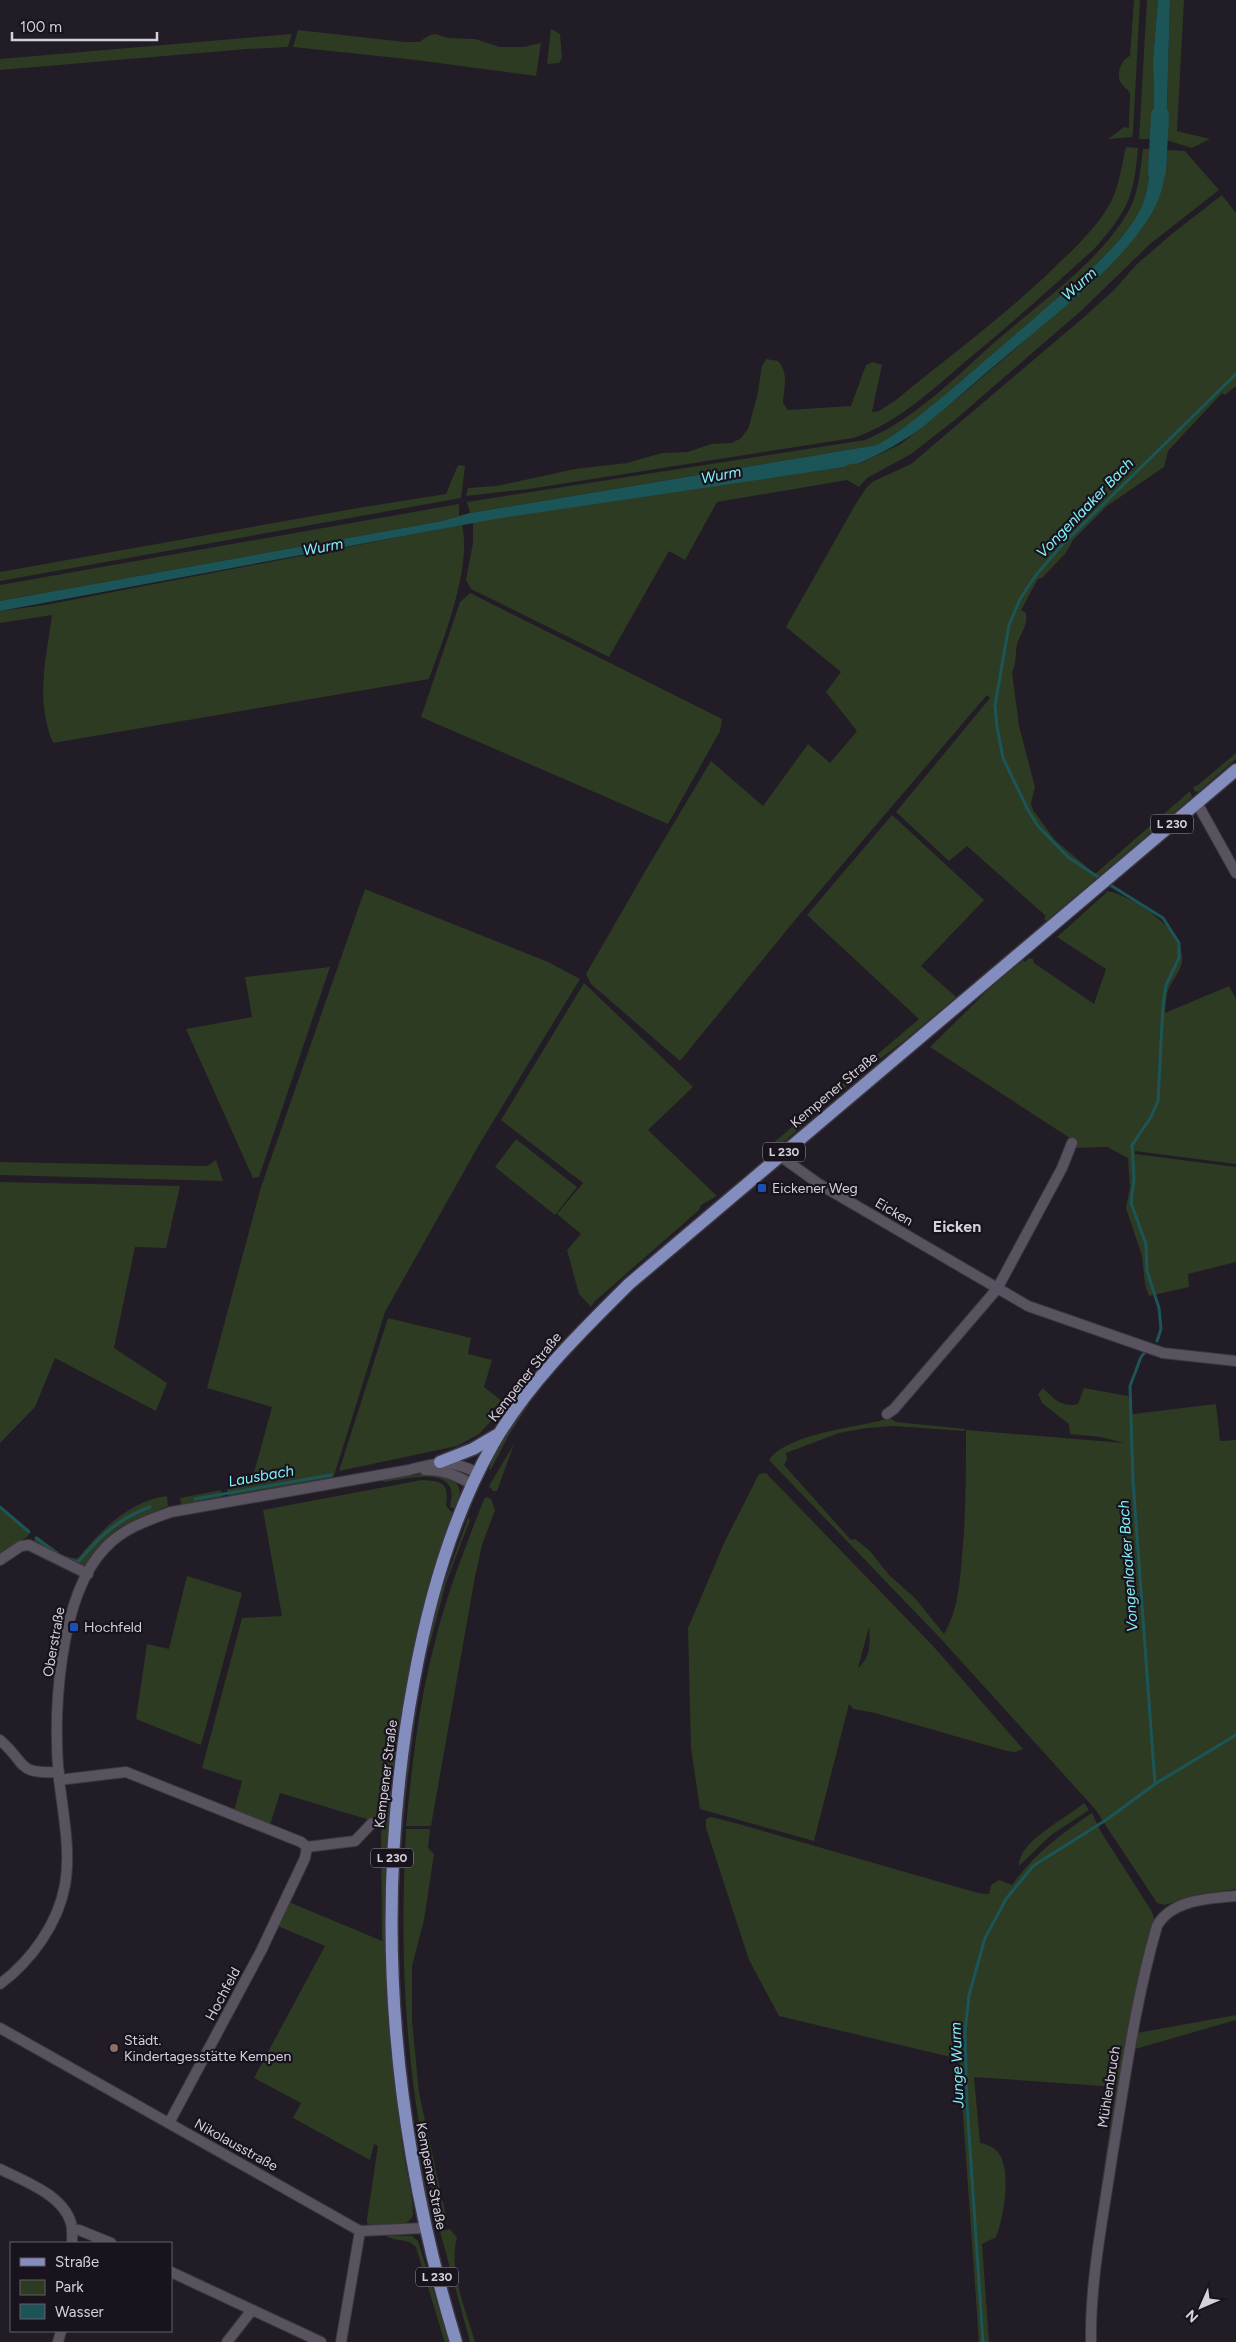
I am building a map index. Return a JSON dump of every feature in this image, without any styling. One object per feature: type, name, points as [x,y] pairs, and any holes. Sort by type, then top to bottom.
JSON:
[{"type":"main road","name":"Kempener Straße","points":[[456,2342],[425,2228],[411,2159],[400,2082],[390,1939],[392,1865],[397,1798],[417,1662],[439,1576],[475,1478],[499,1434],[554,1361],[629,1284],[1236,770]]},
{"type":"main road","points":[[440,1462],[474,1449],[499,1434]]},
{"type":"street","points":[[1197,802],[1236,873]]},
{"type":"street","points":[[887,1414],[894,1409],[997,1289],[1062,1168],[1072,1143]]},
{"type":"street","name":"Eicken","points":[[780,1156],[819,1184],[1028,1306],[1163,1353],[1236,1361]]},
{"type":"street","points":[[409,1470],[440,1462],[462,1465],[475,1478]]},
{"type":"street","points":[[409,1470],[438,1469],[475,1478]]},
{"type":"street","name":"Oberstraße","points":[[0,1984],[33,1951],[52,1922],[65,1884],[64,1820],[59,1776],[58,1698],[70,1613],[88,1574],[104,1549],[117,1537],[140,1523],[171,1512],[409,1470]]},
{"type":"street","points":[[0,1560],[21,1546],[29,1545],[88,1574]]},
{"type":"street","points":[[0,1740],[27,1770],[59,1776],[126,1772],[301,1842],[307,1847],[355,1842],[372,1823]]},
{"type":"street","name":"Hochfeld","points":[[169,2123],[261,1952],[305,1858],[307,1847]]},
{"type":"street","name":"Mühlenbruch","points":[[1091,2342],[1095,2279],[1133,2025],[1157,1926],[1162,1917],[1179,1907],[1199,1901],[1236,1896]]},
{"type":"street","name":"Nikolausstraße","points":[[0,2028],[360,2231]]},
{"type":"street","points":[[0,2169],[31,2185],[52,2199],[68,2216],[72,2230],[72,2242]]},
{"type":"street","points":[[341,2342],[360,2231],[425,2228]]},
{"type":"street","points":[[72,2230],[78,2230],[108,2242]]},
{"type":"street","points":[[172,2272],[321,2342]]},
{"type":"street","points":[[227,2342],[252,2310]]},
{"type":"green space","points":[[1134,0],[1140,0],[1133,132],[1132,137],[1108,139],[1124,127],[1129,128],[1130,93],[1120,81],[1119,72],[1124,61],[1130,56]]},
{"type":"green space","points":[[1147,0],[1158,0],[1153,59],[1154,107],[1150,139],[1139,139]]},
{"type":"green space","points":[[1170,0],[1184,0],[1177,131],[1210,139],[1192,148],[1166,140]]},
{"type":"green space","points":[[551,29],[560,34],[562,58],[559,63],[547,64]]},
{"type":"green space","points":[[298,30],[405,42],[419,42],[430,35],[436,34],[447,38],[475,39],[500,47],[523,47],[541,43],[536,76],[416,60],[293,47]]},
{"type":"green space","points":[[292,34],[288,47],[0,70],[0,59]]},
{"type":"green space","points":[[1126,147],[1138,148],[1131,191],[1122,213],[1095,248],[930,392],[886,423],[853,438],[529,489],[466,496],[468,488],[496,486],[575,469],[627,463],[662,453],[688,452],[711,444],[731,443],[740,439],[748,429],[757,397],[762,366],[766,359],[778,361],[784,370],[783,403],[788,410],[851,406],[866,365],[873,362],[882,365],[872,412],[879,411],[896,400],[1002,315],[1043,279],[1082,240],[1101,218],[1114,196]]},
{"type":"green space","points":[[1143,149],[1151,149],[1145,197],[1139,212],[1118,241],[1080,279],[935,404],[877,445],[470,513],[467,502],[865,440],[884,431],[903,420],[938,393],[1070,279],[1101,248],[1115,232],[1131,206],[1138,182]]},
{"type":"green space","points":[[1167,150],[1185,151],[1219,190],[1150,244],[1082,310],[956,419],[911,454],[867,478],[859,487],[847,480],[717,502],[685,560],[669,551],[609,657],[471,589],[466,580],[473,543],[473,523],[476,519],[844,467],[852,462],[861,463],[901,444],[971,387],[1096,279],[1139,232],[1166,173]]},
{"type":"green space","points":[[1222,195],[1236,213],[1236,386],[1225,395],[1222,393],[1168,451],[1164,467],[1107,506],[1073,540],[1065,554],[1042,578],[1038,579],[1021,610],[1026,613],[1026,621],[1017,644],[1012,672],[1019,726],[1035,787],[1031,803],[1033,810],[1055,840],[1095,874],[1190,791],[1192,797],[1046,921],[1044,918],[1046,916],[967,846],[949,861],[896,812],[990,698],[987,695],[795,920],[680,1061],[591,984],[586,974],[711,761],[763,806],[808,744],[830,763],[857,731],[826,692],[841,672],[786,627],[854,507],[866,488],[874,481],[911,464],[1084,317],[1113,291],[1136,265]]},
{"type":"green space","points":[[458,465],[465,466],[461,498],[0,581],[0,572],[446,494]]},
{"type":"green space","points":[[459,504],[459,516],[442,521],[0,601],[0,585]]},
{"type":"green space","points":[[462,525],[464,542],[460,581],[449,623],[429,679],[53,743],[44,711],[43,695],[52,615],[0,623],[0,611],[45,605]]},
{"type":"green space","points":[[470,593],[722,719],[720,731],[668,824],[421,717],[460,602]]},
{"type":"green space","points":[[1236,753],[1236,759],[1199,791],[1195,792],[1193,787],[1198,785]]},
{"type":"green space","points":[[892,815],[984,900],[921,966],[956,997],[905,1040],[859,1075],[785,1141],[776,1145],[772,1144],[919,1019],[807,915]]},
{"type":"green space","points":[[365,889],[548,962],[580,979],[480,1143],[385,1312],[333,1479],[228,1496],[227,1489],[251,1484],[272,1407],[207,1388],[261,1187]]},
{"type":"green space","points":[[1108,891],[1131,900],[1157,917],[1168,927],[1176,939],[1181,950],[1182,962],[1168,990],[1165,1013],[1229,986],[1236,999],[1236,1164],[1135,1151],[1135,1154],[1236,1167],[1236,1262],[1188,1274],[1189,1287],[1149,1296],[1145,1285],[1142,1256],[1126,1208],[1130,1187],[1128,1158],[1107,1147],[1075,1148],[1076,1142],[930,1047],[988,990],[1023,960],[1025,962],[1029,958],[1094,1004],[1106,969],[1057,937]]},
{"type":"green space","points":[[330,967],[259,1177],[253,1178],[186,1029],[252,1017],[245,977]]},
{"type":"green space","points":[[584,983],[693,1087],[648,1130],[717,1196],[701,1205],[699,1210],[594,1302],[591,1307],[579,1294],[567,1250],[581,1234],[557,1214],[583,1183],[501,1120]]},
{"type":"green space","points":[[516,1139],[577,1187],[555,1215],[495,1167]]},
{"type":"green space","points":[[216,1160],[223,1181],[0,1175],[0,1162],[207,1166]]},
{"type":"green space","points":[[0,1182],[180,1186],[166,1248],[135,1247],[114,1348],[167,1383],[156,1411],[55,1358],[35,1407],[0,1443]]},
{"type":"green space","points":[[388,1318],[471,1338],[468,1354],[492,1360],[484,1387],[508,1406],[505,1406],[479,1434],[457,1446],[339,1471]]},
{"type":"green space","points":[[540,1387],[510,1433],[490,1471],[495,1452],[502,1440]]},
{"type":"green space","points":[[1043,1388],[1055,1399],[1067,1405],[1078,1404],[1084,1388],[1128,1396],[1133,1414],[1216,1404],[1220,1441],[1236,1440],[1236,1889],[1200,1894],[1165,1905],[1157,1903],[1095,1809],[941,1639],[769,1460],[792,1443],[808,1437],[890,1418],[896,1422],[965,1429],[965,1431],[894,1426],[866,1428],[839,1433],[786,1453],[787,1460],[784,1465],[851,1540],[855,1539],[869,1550],[889,1575],[915,1598],[944,1634],[953,1613],[960,1580],[965,1516],[966,1430],[1124,1443],[1101,1437],[1070,1434],[1069,1424],[1042,1403],[1038,1394]]},
{"type":"green space","points":[[514,1444],[497,1491],[493,1491],[489,1486]]},
{"type":"green space","points":[[427,1473],[455,1482],[460,1492],[455,1509],[450,1507],[452,1494],[450,1487],[439,1478],[420,1477],[384,1482],[381,1480]]},
{"type":"green space","points":[[766,1473],[934,1647],[1023,1749],[1015,1752],[1007,1751],[875,1713],[853,1709],[849,1704],[814,1841],[700,1809],[691,1748],[688,1628],[725,1541],[759,1474]],"holes":[[[869,1627],[867,1654],[858,1668]]]},
{"type":"green space","points":[[422,1480],[435,1481],[446,1488],[446,1506],[453,1513],[442,1541],[425,1599],[406,1688],[394,1782],[388,1850],[386,1952],[390,2036],[403,2151],[413,2215],[410,2220],[399,2226],[378,2227],[367,2223],[367,2219],[378,2146],[374,2144],[370,2160],[293,2118],[301,2103],[254,2078],[325,1946],[278,1926],[289,1902],[382,1941],[381,1833],[383,1824],[280,1793],[270,1825],[234,1811],[242,1781],[202,1768],[242,1618],[282,1616],[263,1510]]},
{"type":"green space","points":[[221,1490],[222,1497],[181,1505],[180,1498]]},
{"type":"green space","points":[[167,1496],[168,1506],[119,1528],[108,1538],[86,1566],[82,1567],[50,1553],[34,1541],[37,1536],[61,1554],[67,1557],[78,1558],[106,1527],[128,1510],[153,1499]]},
{"type":"green space","points":[[487,1497],[491,1499],[495,1510],[482,1545],[475,1577],[431,1826],[406,1826],[419,1716],[433,1650],[443,1611],[456,1573],[484,1499]]},
{"type":"green space","points":[[0,1506],[30,1530],[28,1536],[0,1554]]},
{"type":"green space","points":[[468,1518],[470,1520],[446,1583],[429,1647],[427,1645],[435,1609]]},
{"type":"green space","points":[[187,1576],[242,1593],[201,1745],[136,1719],[147,1644],[169,1649]]},
{"type":"green space","points":[[423,1655],[425,1655],[405,1800],[401,1848],[398,1946],[399,1994],[405,2065],[415,2132],[432,2219],[430,2218],[414,2147],[400,2049],[396,1894],[408,1743]]},
{"type":"green space","points":[[1084,1803],[1089,1810],[1051,1835],[1019,1866],[1026,1848],[1034,1839]]},
{"type":"green space","points":[[1092,1813],[1101,1832],[1151,1910],[1155,1920],[1135,1995],[1119,2087],[1088,2342],[1085,2342],[1085,2335],[1096,2222],[1116,2087],[974,2077],[980,2143],[996,2150],[1000,2155],[1006,2184],[1002,2218],[996,2237],[982,2244],[989,2342],[979,2342],[959,2059],[779,2016],[749,1960],[706,1828],[706,1819],[711,1817],[739,1824],[978,1893],[989,1894],[991,1885],[999,1880],[1012,1885],[1030,1863],[1049,1845]]},
{"type":"green space","points":[[406,1829],[430,1829],[428,1848],[434,1854],[424,1920],[412,1966],[412,2020],[419,2093],[447,2221],[438,2221],[413,2084],[406,2005],[404,1946]]},
{"type":"green space","points":[[1236,2015],[1236,2020],[1135,2049],[1137,2033]]},
{"type":"green space","points":[[450,2229],[457,2238],[455,2251],[456,2277],[475,2342],[470,2342],[440,2231]]},
{"type":"green space","points":[[385,2235],[412,2236],[418,2241],[449,2342],[445,2342],[443,2337],[416,2247],[409,2242],[393,2239]]},
{"type":"water","points":[[1158,0],[1170,0],[1166,140],[1150,139],[1154,107],[1153,59]]},
{"type":"water","points":[[1151,149],[1167,150],[1165,176],[1161,192],[1150,216],[1138,234],[1110,266],[1078,296],[924,426],[894,446],[860,463],[844,467],[501,518],[0,611],[0,601],[442,521],[470,513],[877,445],[935,403],[1080,279],[1106,254],[1129,227],[1142,205],[1148,181]]},
{"type":"waterway","name":"Wurm","points":[[1157,172],[1160,115]]},
{"type":"waterway","name":"Vongenlaaker Bach","points":[[1101,879],[1068,857],[1038,826],[1028,810],[1003,758],[995,705],[1009,625],[1020,599],[1036,575],[1063,544],[1236,374]]},
{"type":"waterway","name":"Vongenlaaker Bach","points":[[1107,883],[1163,918],[1179,943],[1179,958],[1166,985],[1163,1005],[1158,1101],[1151,1117],[1132,1145],[1134,1179],[1131,1203],[1146,1244],[1147,1271],[1159,1308],[1161,1329],[1157,1341]]},
{"type":"waterway","name":"Vongenlaaker Bach","points":[[1147,1350],[1141,1357],[1130,1386],[1133,1481],[1155,1784]]},
{"type":"waterway","name":"Lausbach","points":[[195,1499],[331,1475]]},
{"type":"waterway","name":"Lausbach","points":[[0,1507],[29,1532]]},
{"type":"waterway","name":"Lausbach","points":[[67,1558],[76,1562],[79,1561],[111,1529],[128,1517],[150,1507]]},
{"type":"waterway","name":"Lausbach","points":[[36,1538],[57,1553]]},
{"type":"waterway","name":"Junge Wurm","points":[[983,2342],[967,2104],[965,2032],[969,1995],[985,1938],[1006,1899],[1033,1866],[1106,1820],[1155,1784],[1236,1735]]},
{"type":"place","name":"Eickener Weg","points":[[762,1188]]},
{"type":"place","name":"Hochfeld","points":[[74,1627]]},
{"type":"place","name":"Städt. Kindertagesstätte Kempen","points":[[114,2048]]},
{"type":"district","name":"Eicken","points":[[957,1226]]}]
